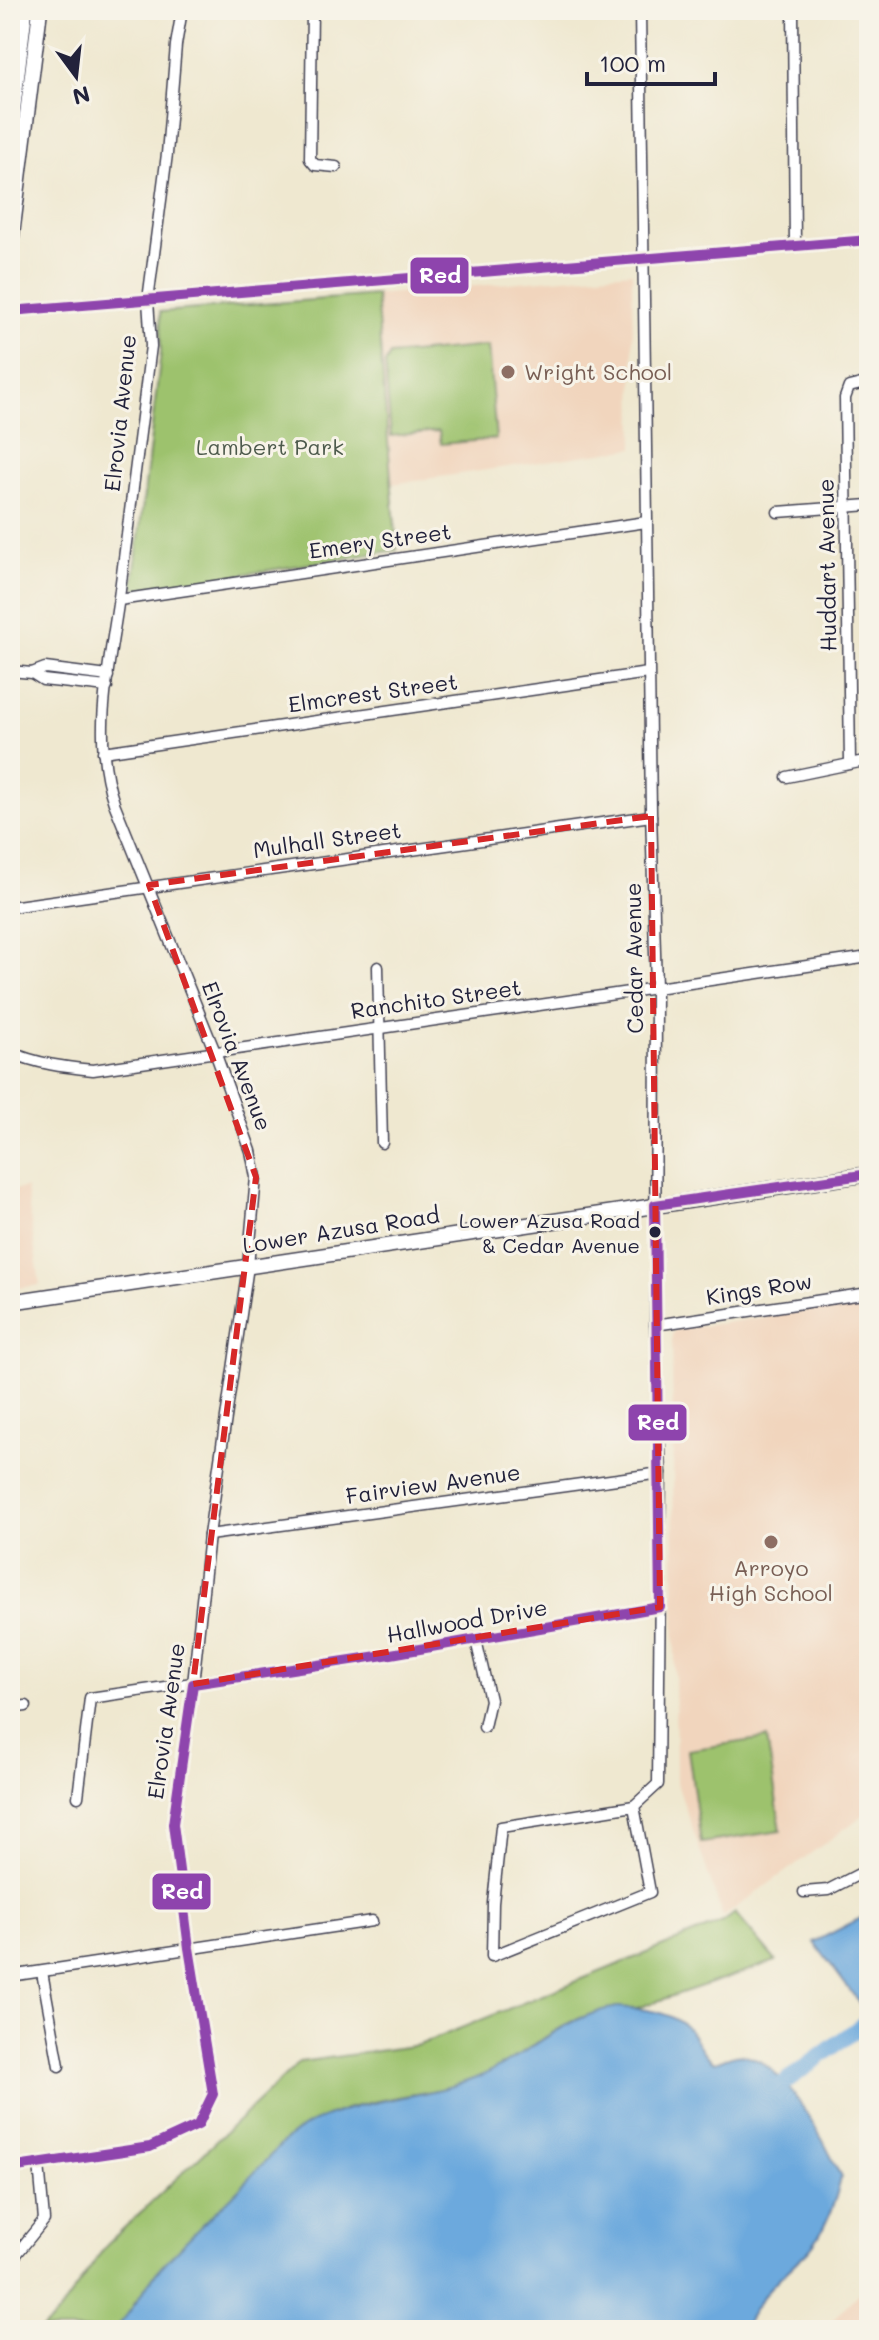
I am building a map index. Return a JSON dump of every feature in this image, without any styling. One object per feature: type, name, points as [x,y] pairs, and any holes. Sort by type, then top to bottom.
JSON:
[{"type":"main road","points":[[10,134],[25,10]]},
{"type":"main road","points":[[10,251],[40,10]]},
{"type":"main road","name":"Lower Azusa Road","points":[[10,1302],[869,1174]]},
{"type":"street","name":"Elrovia Avenue","points":[[39,2164],[150,2147],[198,2125],[213,2094],[173,1824],[193,1684],[209,1535],[248,1266],[256,1177],[251,1151],[215,1052],[114,803],[106,779],[103,752],[108,682],[151,346],[148,300],[168,152],[176,45],[182,10]]},
{"type":"street","points":[[312,10],[310,159],[315,165],[336,167]]},
{"type":"street","name":"Cedar Avenue","points":[[634,1806],[658,1784],[661,1473],[655,1325],[656,988],[648,673],[640,10]]},
{"type":"street","points":[[793,10],[795,246]]},
{"type":"street","points":[[10,311],[869,240]]},
{"type":"street","name":"Huddart Avenue","points":[[850,763],[845,398],[849,387],[869,382]]},
{"type":"street","points":[[778,512],[869,505]]},
{"type":"street","name":"Emery Street","points":[[119,600],[646,522]]},
{"type":"street","points":[[10,671],[32,673],[45,668],[108,682]]},
{"type":"street","name":"Elmcrest Street","points":[[103,752],[648,673]]},
{"type":"street","points":[[787,777],[869,760]]},
{"type":"street","name":"Mulhall Street","points":[[10,907],[651,816]]},
{"type":"street","name":"Ranchito Street","points":[[10,1052],[58,1067],[93,1070],[869,957]]},
{"type":"street","points":[[378,967],[382,1143]]},
{"type":"street","name":"Kings Row","points":[[655,1325],[869,1293]]},
{"type":"street","name":"Fairview Avenue","points":[[209,1535],[661,1473]]},
{"type":"street","name":"Hallwood Drive","points":[[78,1797],[90,1698],[476,1640],[660,1607]]},
{"type":"street","points":[[476,1640],[490,1700],[484,1727]]},
{"type":"street","points":[[10,1708],[26,1706]]},
{"type":"street","points":[[634,1806],[650,1892],[492,1956],[493,1903],[501,1827],[634,1806]]},
{"type":"street","points":[[804,1892],[828,1890],[869,1869]]},
{"type":"street","points":[[10,1976],[372,1921]]},
{"type":"street","points":[[42,1972],[59,2066]]},
{"type":"street","points":[[10,2168],[39,2164],[44,2220],[10,2262]]},
{"type":"highlighted area","points":[[651,816],[660,1607],[193,1684],[256,1177],[149,885]]},
{"type":"shaded area","name":"Wright School","points":[[632,272],[634,448],[392,484],[376,295]]},
{"type":"shaded area","points":[[26,1188],[40,1285],[10,1289],[10,1190]]},
{"type":"shaded area","name":"Arroyo High School","points":[[869,1302],[869,1811],[723,1917],[676,1781],[672,1334],[675,1330]]},
{"type":"shaded area","points":[[869,2282],[869,2330],[823,2330]]},
{"type":"green space","name":"Lambert Park","points":[[376,295],[397,550],[138,591],[133,586],[161,352],[160,312]]},
{"type":"green space","points":[[488,346],[496,439],[441,444],[439,431],[391,436],[385,364],[390,355]]},
{"type":"green space","points":[[767,1738],[781,1831],[701,1843],[688,1750]]},
{"type":"green space","points":[[735,1913],[776,1961],[637,2008],[614,2009],[574,2021],[503,2065],[465,2082],[351,2107],[319,2120],[285,2147],[135,2302],[128,2317],[114,2330],[41,2330],[57,2315],[107,2244],[300,2062],[419,2045],[723,1922]]},
{"type":"water","points":[[869,1914],[869,2016],[814,1942]]},
{"type":"water","points":[[617,2007],[660,2013],[679,2022],[715,2062],[741,2055],[760,2061],[775,2073],[802,2107],[841,2178],[829,2216],[814,2244],[768,2290],[740,2330],[114,2330],[151,2279],[186,2240],[299,2130],[352,2108],[440,2089],[483,2075],[563,2027]]},
{"type":"waterway","points":[[784,2083],[869,2020]]},
{"type":"transit line","name":"Red","points":[[10,311],[869,240]]},
{"type":"transit line","name":"Red","points":[[10,2168],[150,2147],[198,2125],[213,2094],[173,1824],[193,1684],[391,1654],[660,1607],[655,1205],[869,1174]]},
{"type":"place","name":"Wright School","points":[[508,372]]},
{"type":"place","name":"Lower Azusa Road & Cedar Avenue","points":[[655,1232]]},
{"type":"place","name":"Arroyo High School","points":[[771,1542]]}]
